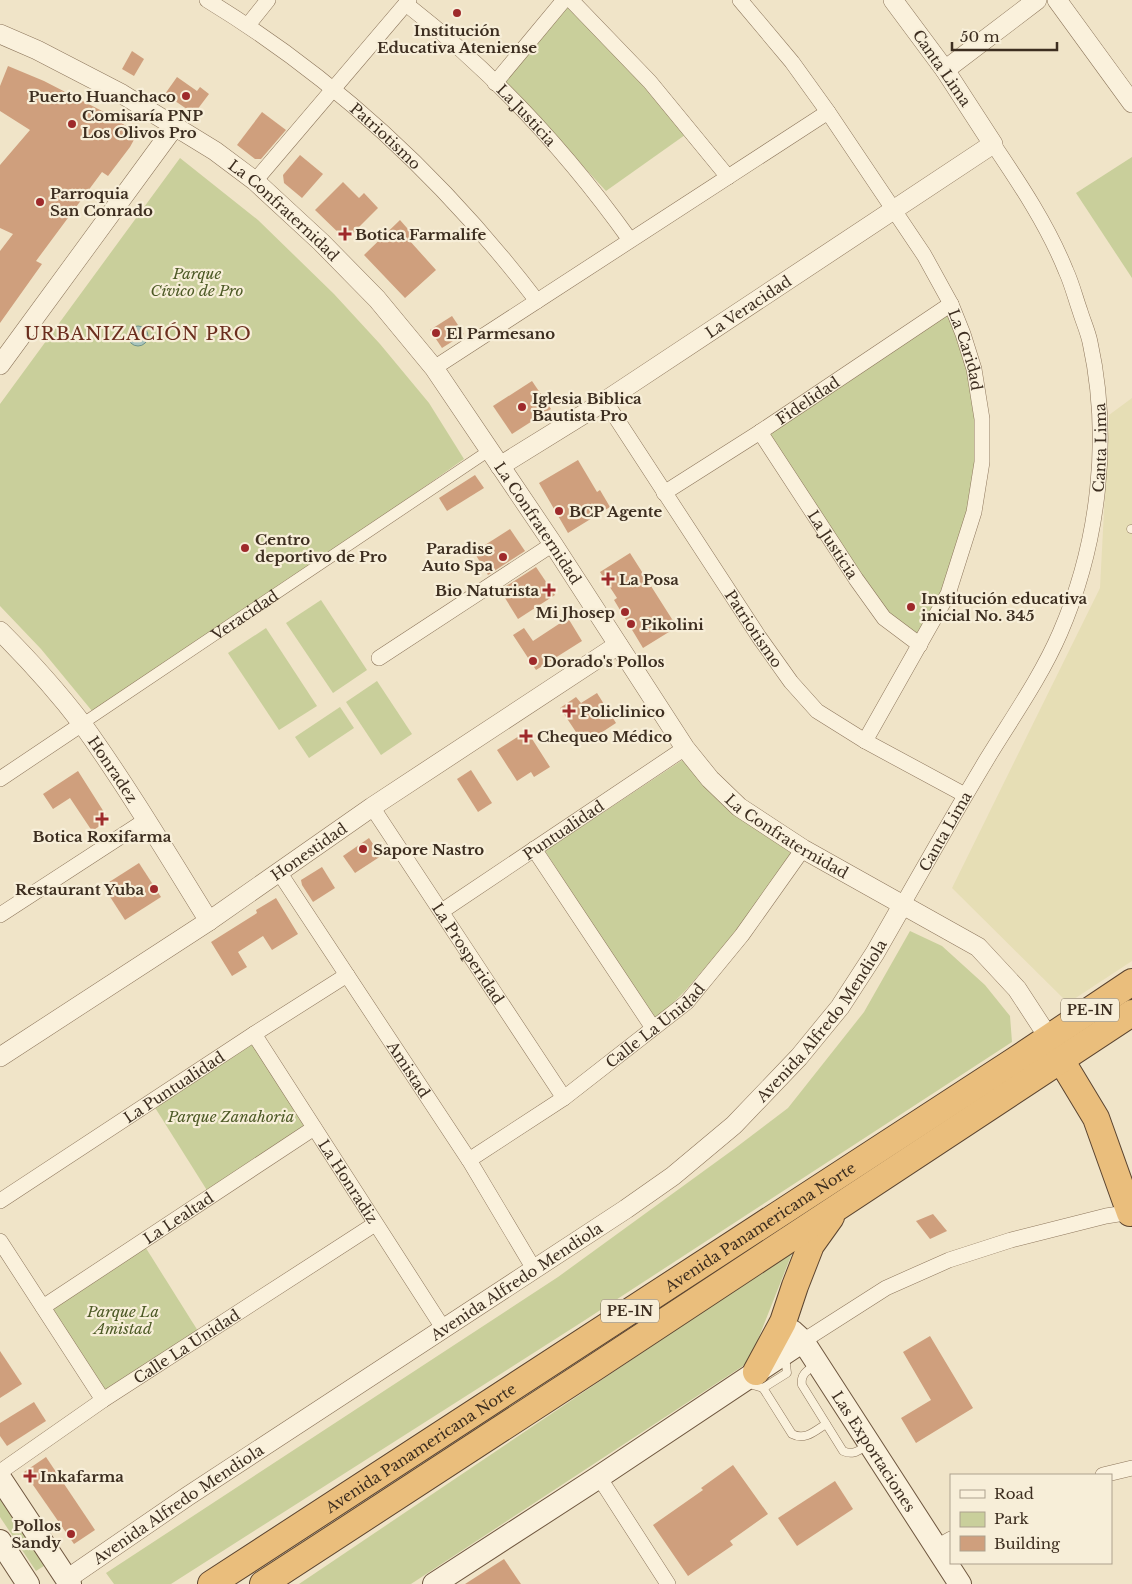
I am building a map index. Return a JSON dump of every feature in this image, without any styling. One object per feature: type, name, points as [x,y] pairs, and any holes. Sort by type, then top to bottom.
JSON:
[{"type":"highway","name":"Avenida Panamericana Norte","points":[[263,1584],[586,1374],[840,1205],[1055,1049],[1132,982]]},
{"type":"highway","name":"Avenida Panamericana Norte","points":[[211,1584],[1055,1049],[1132,1013]]},
{"type":"highway","points":[[1055,1049],[1096,1118],[1131,1213]]},
{"type":"highway","points":[[754,1380],[784,1322],[795,1286],[811,1245],[840,1205]]},
{"type":"main road","name":"Las Exportaciones","points":[[784,1322],[792,1356],[818,1363],[870,1444],[943,1543],[950,1560]]},
{"type":"main road","points":[[434,1584],[599,1477],[792,1356]]},
{"type":"main road","points":[[0,1478],[65,1582]]},
{"type":"main road","points":[[0,1541],[28,1584]]},
{"type":"main road","name":"Las Exportaciones","points":[[952,1564],[960,1584]]},
{"type":"street","name":"Patriotismo","points":[[207,0],[248,25],[366,116],[447,194],[491,243],[537,301]]},
{"type":"street","points":[[248,25],[268,0]]},
{"type":"street","points":[[495,83],[564,0]]},
{"type":"street","points":[[570,0],[650,82],[728,177]]},
{"type":"street","name":"La Caridad","points":[[740,0],[792,62],[924,255],[951,304],[964,334],[974,369],[982,419],[982,462],[974,512],[963,550],[948,594],[865,741]]},
{"type":"street","name":"Canta Lima","points":[[893,0],[944,70],[994,144],[1041,221],[1066,270],[1090,341],[1100,414],[1094,518],[1074,599],[1039,675],[965,795],[903,904]]},
{"type":"street","points":[[944,70],[1037,0]]},
{"type":"street","points":[[1057,0],[1132,103]]},
{"type":"street","points":[[255,181],[408,2]]},
{"type":"street","name":"La Justicia","points":[[408,2],[495,83],[544,134],[589,186],[630,240]]},
{"type":"street","name":"La Confraternidad","points":[[0,34],[37,50],[122,94],[215,151],[255,181],[321,242],[377,299],[434,368],[553,544],[685,748],[710,779],[740,808],[802,849],[978,947],[1017,989],[1055,1049]]},
{"type":"street","points":[[434,368],[828,112]]},
{"type":"street","points":[[0,365],[175,126]]},
{"type":"street","name":"La Veracidad","points":[[500,466],[605,401],[994,144]]},
{"type":"street","name":"Fidelidad","points":[[664,493],[760,432],[951,304]]},
{"type":"street","name":"Patriotismo","points":[[605,401],[754,629],[791,682],[817,711],[865,741],[965,795]]},
{"type":"street","name":"La Justicia","points":[[760,432],[856,579],[884,618],[920,646]]},
{"type":"street","name":"Veracidad","points":[[0,779],[490,450]]},
{"type":"street","points":[[379,658],[553,544]]},
{"type":"street","name":"Honradez","points":[[0,631],[31,663],[82,724],[146,820],[209,920]]},
{"type":"street","name":"Honestidad","points":[[0,1057],[209,920],[372,807],[618,645]]},
{"type":"street","name":"Puntualidad","points":[[442,911],[685,748]]},
{"type":"street","name":"La Prosperidad","points":[[372,807],[442,911],[496,998],[564,1098]]},
{"type":"street","points":[[0,915],[146,820]]},
{"type":"street","name":"Calle La Unidad","points":[[469,1160],[564,1098],[687,1002],[742,935],[802,849]]},
{"type":"street","points":[[534,850],[653,1028]]},
{"type":"street","name":"Amistad","points":[[279,872],[469,1160],[534,1269]]},
{"type":"street","name":"Avenida Alfredo Mendiola","points":[[65,1582],[196,1491],[673,1176],[734,1125],[799,1057],[840,1007],[876,953],[903,904]]},
{"type":"street","name":"La Puntualidad","points":[[0,1201],[347,975]]},
{"type":"street","name":"La Honradiz","points":[[254,1034],[442,1328]]},
{"type":"street","name":"La Lealtad","points":[[43,1307],[314,1128]]},
{"type":"street","points":[[792,1356],[886,1288],[949,1260],[1011,1240],[1106,1216],[1131,1213]]},
{"type":"street","name":"Calle La Unidad","points":[[0,1472],[103,1400],[375,1224]]},
{"type":"street","points":[[0,1241],[103,1400]]},
{"type":"street","points":[[1107,1474],[1132,1468]]},
{"type":"street","points":[[599,1477],[668,1584]]},
{"type":"lane","points":[[792,1356],[802,1385],[843,1451],[849,1454],[855,1453],[870,1444]]},
{"type":"lane","points":[[801,1380],[804,1374],[818,1363]]},
{"type":"lane","points":[[754,1380],[792,1434],[797,1437],[804,1437],[826,1424]]},
{"type":"shaded area","points":[[1132,398],[1132,961],[1068,1003],[952,888],[1100,588],[1109,415]]},
{"type":"green space","points":[[567,4],[633,74],[685,135],[606,191],[504,81]]},
{"type":"green space","points":[[1132,157],[1132,278],[1076,193]]},
{"type":"green space","name":"Parque Cívico de Pro","points":[[180,158],[258,220],[334,294],[380,344],[429,403],[464,459],[97,717],[41,649],[0,606],[0,404]]},
{"type":"green space","points":[[947,315],[957,333],[967,370],[975,417],[975,460],[970,504],[943,589],[917,635],[887,613],[769,433]]},
{"type":"green space","points":[[321,600],[367,670],[333,693],[286,623]]},
{"type":"green space","points":[[266,628],[317,706],[279,730],[228,653]]},
{"type":"green space","points":[[377,681],[412,734],[381,755],[346,702]]},
{"type":"green space","points":[[340,707],[354,728],[309,758],[295,737]]},
{"type":"green space","points":[[684,759],[793,852],[739,928],[685,991],[655,1021],[545,851]]},
{"type":"green space","points":[[910,931],[942,946],[985,985],[1010,1016],[1012,1042],[582,1322],[171,1584],[114,1584],[106,1573],[558,1277],[788,1108],[864,1012]]},
{"type":"green space","name":"Parque Zanahoria","points":[[252,1041],[308,1127],[208,1192],[154,1106]]},
{"type":"green space","name":"Parque La Amistad","points":[[144,1245],[198,1331],[104,1393],[50,1308]]},
{"type":"green space","points":[[793,1251],[749,1362],[411,1584],[299,1584]]},
{"type":"green space","points":[[0,1492],[47,1564],[36,1571],[0,1517]]},
{"type":"water","points":[[138,326],[145,329],[148,336],[145,343],[138,346],[131,343],[128,336],[131,329]]},
{"type":"building","points":[[132,51],[144,59],[134,76],[122,69]]},
{"type":"building","points":[[8,66],[44,81],[104,112],[134,131],[136,136],[108,176],[102,172],[36,261],[42,264],[0,323],[0,251],[13,234],[0,228],[0,165],[30,130],[0,111],[0,86]]},
{"type":"building","points":[[177,77],[197,91],[200,87],[209,94],[194,114],[165,94]]},
{"type":"building","points":[[262,112],[286,130],[261,159],[255,159],[237,145]]},
{"type":"building","points":[[300,155],[323,174],[302,198],[284,183],[283,175]]},
{"type":"building","points":[[343,182],[359,198],[364,193],[378,208],[346,240],[315,210]]},
{"type":"building","points":[[400,220],[414,236],[409,240],[436,270],[405,298],[364,255]]},
{"type":"building","points":[[452,316],[464,334],[442,348],[430,330]]},
{"type":"building","name":"Iglesia Biblica Bautista Pro","points":[[532,381],[551,409],[512,434],[493,406]]},
{"type":"building","points":[[578,460],[597,492],[600,490],[610,507],[568,533],[539,483]]},
{"type":"building","points":[[475,475],[484,488],[447,511],[439,498]]},
{"type":"building","points":[[510,529],[525,551],[488,575],[474,552]]},
{"type":"building","points":[[630,553],[677,627],[643,648],[614,600],[617,598],[600,572]]},
{"type":"building","points":[[536,567],[555,595],[518,619],[500,590]]},
{"type":"building","points":[[568,618],[582,641],[536,670],[513,635],[524,628],[533,641]]},
{"type":"building","points":[[597,693],[616,723],[584,744],[560,708],[576,697],[581,703]]},
{"type":"building","points":[[527,731],[550,767],[534,777],[531,772],[517,781],[497,750]]},
{"type":"building","points":[[471,770],[492,803],[478,812],[457,779]]},
{"type":"building","points":[[78,771],[109,820],[92,831],[70,798],[53,809],[43,794]]},
{"type":"building","points":[[369,838],[381,856],[355,873],[343,856]]},
{"type":"building","points":[[139,863],[161,897],[125,920],[103,886]]},
{"type":"building","points":[[322,867],[335,888],[313,902],[302,885],[301,880]]},
{"type":"building","points":[[276,898],[298,934],[272,950],[263,936],[238,952],[247,967],[232,976],[211,942],[257,913],[256,910]]},
{"type":"building","points":[[933,1214],[947,1231],[930,1239],[916,1221]]},
{"type":"building","points":[[930,1336],[973,1408],[916,1443],[901,1418],[931,1400],[903,1352]]},
{"type":"building","points":[[0,1351],[22,1384],[0,1398]]},
{"type":"building","points":[[34,1402],[46,1421],[7,1446],[0,1436],[0,1423]]},
{"type":"building","points":[[46,1457],[95,1530],[74,1544],[24,1472]]},
{"type":"building","points":[[733,1465],[768,1514],[730,1541],[733,1545],[688,1576],[653,1525],[703,1490],[701,1488]]},
{"type":"building","points":[[835,1481],[853,1509],[797,1546],[778,1518]]},
{"type":"building","points":[[504,1559],[521,1584],[465,1584]]},
{"type":"place","name":"Institución Educativa Ateniense","points":[[457,13]]},
{"type":"place","name":"Puerto Huanchaco","points":[[186,96]]},
{"type":"place","name":"Comisaría PNP Los Olivos Pro","points":[[72,124]]},
{"type":"place","name":"Parroquia San Conrado","points":[[40,202]]},
{"type":"place","name":"Botica Farmalife","points":[[345,234]]},
{"type":"place","name":"El Parmesano","points":[[436,333]]},
{"type":"place","name":"Iglesia Biblica Bautista Pro","points":[[522,407]]},
{"type":"place","name":"BCP Agente","points":[[559,511]]},
{"type":"place","name":"Centro deportivo de Pro","points":[[245,548]]},
{"type":"place","name":"Paradise Auto Spa","points":[[503,557]]},
{"type":"place","name":"La Posa","points":[[608,579]]},
{"type":"place","name":"Bio Naturista","points":[[549,590]]},
{"type":"place","name":"Institución educativa inicial No. 345","points":[[911,607]]},
{"type":"place","name":"Mi Jhosep","points":[[625,612]]},
{"type":"place","name":"Pikolini","points":[[631,624]]},
{"type":"place","name":"Dorado's Pollos","points":[[533,661]]},
{"type":"place","name":"Policlinico","points":[[569,711]]},
{"type":"place","name":"Chequeo Médico","points":[[526,736]]},
{"type":"place","name":"Botica Roxifarma","points":[[102,819]]},
{"type":"place","name":"Sapore Nastro","points":[[363,849]]},
{"type":"place","name":"Restaurant Yuba","points":[[154,889]]},
{"type":"place","name":"Inkafarma","points":[[30,1476]]},
{"type":"place","name":"Pollos Sandy","points":[[71,1534]]},
{"type":"district","name":"URBANIZACIÓN PRO","points":[[138,334]]}]
